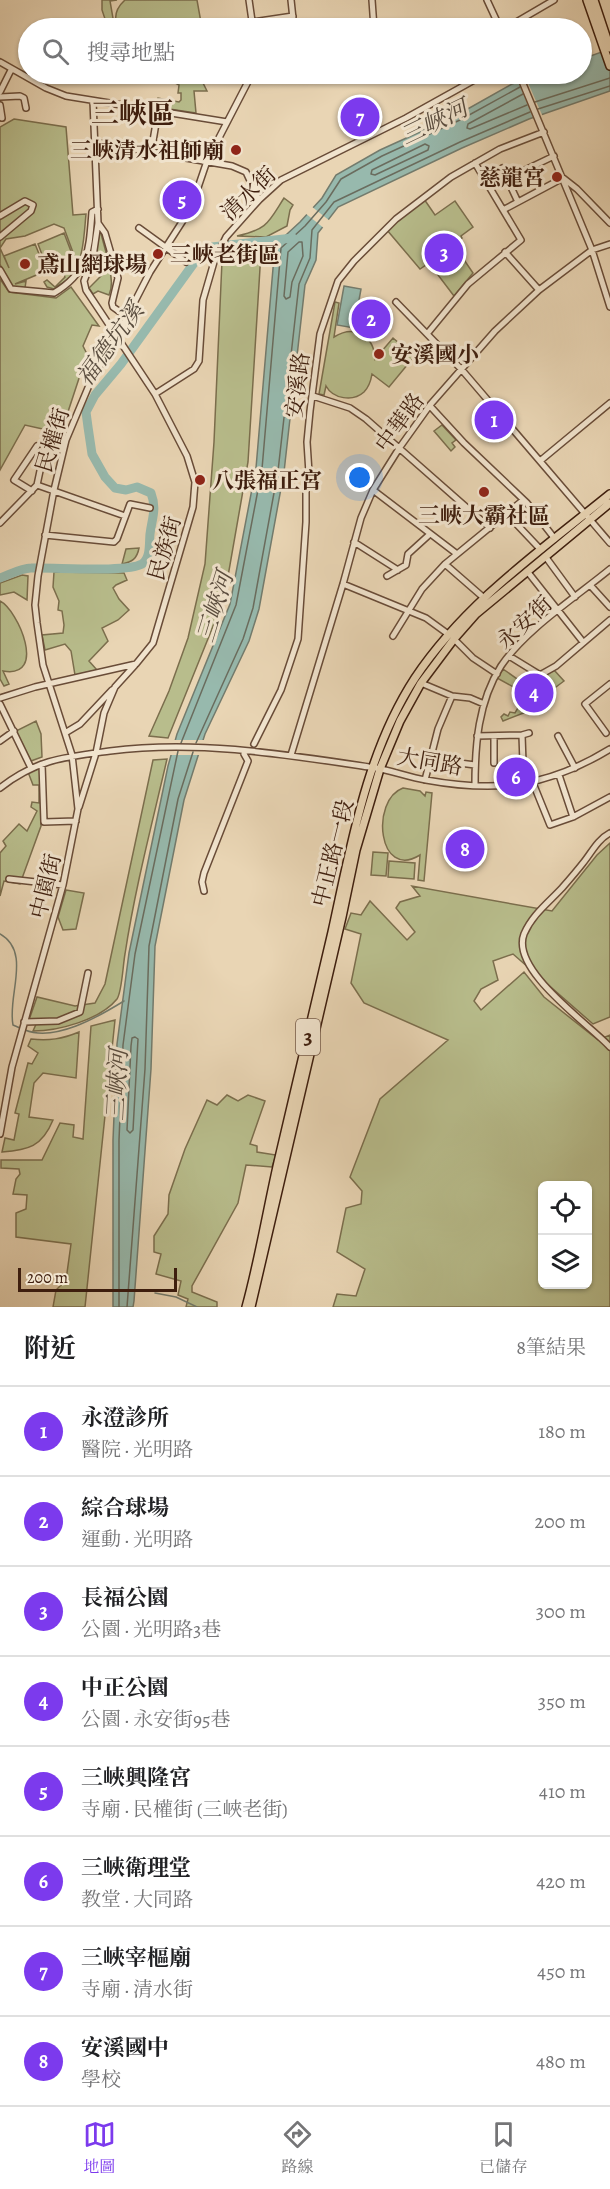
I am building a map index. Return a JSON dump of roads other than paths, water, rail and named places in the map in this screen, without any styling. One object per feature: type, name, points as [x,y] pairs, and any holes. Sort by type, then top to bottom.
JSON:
[{"type":"main road","points":[[587,0],[610,66]]},
{"type":"main road","points":[[594,0],[610,48]]},
{"type":"main road","name":"中正路一段","points":[[246,1307],[306,1048],[349,848],[376,768],[404,696],[416,678],[484,598],[588,517],[610,494]]},
{"type":"main road","name":"中正路一段","points":[[251,1307],[376,768],[421,683],[451,636],[527,571],[555,539],[610,503]]},
{"type":"street","points":[[249,0],[252,18]]},
{"type":"street","points":[[284,18],[293,16],[291,0]]},
{"type":"street","points":[[372,0],[373,18]]},
{"type":"street","points":[[487,0],[495,18]]},
{"type":"street","points":[[523,18],[554,0]]},
{"type":"street","points":[[0,62],[18,74]]},
{"type":"street","points":[[0,92],[11,70]]},
{"type":"street","points":[[38,84],[66,96],[227,122]]},
{"type":"street","points":[[207,160],[247,84]]},
{"type":"street","name":"清水街","points":[[155,394],[194,369],[199,362],[203,300],[216,257],[226,237],[259,200],[281,180],[406,118],[467,84]]},
{"type":"street","points":[[523,84],[592,250],[610,307]]},
{"type":"street","points":[[0,97],[21,96],[24,98],[26,108]]},
{"type":"street","name":"民族街","points":[[65,733],[80,724],[153,643],[193,507],[195,482],[187,456],[155,394],[122,348],[86,290],[84,281],[93,257],[98,223],[93,101]]},
{"type":"street","points":[[0,105],[2,118]]},
{"type":"street","points":[[151,153],[158,111]]},
{"type":"street","name":"安溪路","points":[[254,744],[281,690],[298,639],[309,473],[307,442],[320,334],[338,281],[354,261],[396,219],[451,177],[500,149],[544,132]]},
{"type":"street","points":[[94,142],[232,166],[246,172],[259,200]]},
{"type":"street","points":[[490,187],[554,156]]},
{"type":"street","name":"民權街","points":[[48,684],[38,640],[35,605],[40,559],[66,440],[90,383],[150,272],[191,208],[207,160]]},
{"type":"street","points":[[427,334],[468,284],[521,240],[475,163]]},
{"type":"street","points":[[502,168],[518,202]]},
{"type":"street","points":[[503,210],[563,178]]},
{"type":"street","points":[[563,178],[610,223]]},
{"type":"street","points":[[0,216],[25,201],[33,206],[31,211],[0,237]]},
{"type":"street","points":[[0,270],[11,289],[54,293],[60,290],[75,279],[81,268],[89,240],[92,212],[98,209]]},
{"type":"street","points":[[98,223],[105,233],[118,278],[113,307],[127,317]]},
{"type":"street","points":[[139,228],[186,262]]},
{"type":"street","name":"中華路","points":[[291,755],[361,518],[373,490],[400,447],[430,406],[495,331],[539,290],[592,250],[610,244]]},
{"type":"street","points":[[505,252],[539,290]]},
{"type":"street","points":[[396,302],[462,370],[610,543]]},
{"type":"street","points":[[313,396],[350,408],[400,447],[490,528]]},
{"type":"street","points":[[540,461],[610,404]]},
{"type":"street","points":[[430,406],[464,443],[522,501],[527,503],[555,539]]},
{"type":"street","points":[[0,523],[37,485],[44,452],[58,441],[66,440]]},
{"type":"street","points":[[32,491],[14,480],[37,446]]},
{"type":"street","points":[[37,485],[125,516]]},
{"type":"street","points":[[373,490],[456,554]]},
{"type":"street","points":[[393,636],[422,590],[445,564],[522,501]]},
{"type":"street","points":[[45,535],[114,542],[117,540],[130,504],[150,508]]},
{"type":"street","points":[[507,514],[543,553],[575,597]]},
{"type":"street","points":[[387,576],[406,565],[408,554],[430,534]]},
{"type":"street","points":[[354,542],[398,570]]},
{"type":"street","points":[[445,564],[484,598]]},
{"type":"street","name":"永安街","points":[[475,786],[477,736],[484,704],[497,674],[509,656],[533,631],[610,569]]},
{"type":"street","points":[[527,571],[583,642]]},
{"type":"street","points":[[343,585],[426,618],[451,636],[473,658],[497,674]]},
{"type":"street","points":[[590,585],[610,607]]},
{"type":"street","points":[[509,656],[540,675],[556,666],[609,621]]},
{"type":"street","points":[[0,698],[48,684],[136,664]]},
{"type":"street","points":[[421,683],[452,696],[470,698],[484,704]]},
{"type":"street","points":[[48,684],[72,755]]},
{"type":"street","points":[[606,733],[585,705],[610,684]]},
{"type":"street","points":[[78,809],[96,753],[104,713],[115,687]]},
{"type":"street","points":[[425,780],[438,729],[452,696]]},
{"type":"street","points":[[0,704],[31,768]]},
{"type":"street","points":[[0,741],[14,731]]},
{"type":"street","points":[[477,736],[522,735],[529,732]]},
{"type":"street","points":[[522,735],[523,763]]},
{"type":"street","points":[[494,736],[494,763]]},
{"type":"street","points":[[558,736],[575,768]]},
{"type":"street","name":"大同路","points":[[96,753],[139,747],[238,748],[376,768],[425,780],[475,786],[512,786],[559,776],[610,749]]},
{"type":"street","points":[[0,788],[19,773],[31,768],[72,755],[96,753]]},
{"type":"street","points":[[204,891],[204,873],[248,761],[244,754]]},
{"type":"street","name":"中園街","points":[[0,1134],[17,1046],[63,885],[76,820],[78,809],[72,755]]},
{"type":"street","points":[[429,759],[475,765]]},
{"type":"street","points":[[42,764],[44,822],[76,820]]},
{"type":"street","points":[[559,776],[573,817]]},
{"type":"street","points":[[533,783],[550,825],[573,817],[610,797]]},
{"type":"street","points":[[610,832],[599,840],[577,871],[533,918],[523,937],[523,945],[531,966],[548,991],[610,1047]]},
{"type":"street","points":[[9,879],[63,885]]},
{"type":"street","points":[[24,1022],[58,1021],[80,1012],[88,973]]},
{"type":"water","name":"三峽河","points":[[610,49],[610,91],[529,119],[338,207],[318,233],[316,260],[305,285],[284,472],[259,609],[249,641],[205,734],[184,800],[155,946],[151,1069],[134,1301],[133,1307],[113,1307],[113,1140],[117,1044],[129,953],[168,766],[177,734],[230,604],[256,468],[275,245],[322,198],[336,175],[380,150],[457,115],[512,84],[592,84],[592,55]]},
{"type":"water","points":[[344,286],[361,289],[354,328],[337,325]]},
{"type":"waterway","name":"福德坑溪","points":[[0,578],[27,568],[121,568],[134,567],[145,561],[149,550],[154,514],[151,493],[137,487],[126,490],[115,488],[105,477],[92,454],[86,412],[95,395],[121,364],[194,263],[212,247],[293,238]]},
{"type":"waterway","points":[[0,934],[10,942],[15,952],[17,963],[12,1014],[13,1025],[20,1028]]},
{"type":"waterway","points":[[25,1030],[37,1033],[63,1030],[102,1014],[124,1001]]},
{"type":"waterway","points":[[155,1293],[176,1297],[197,1307]]},
{"type":"place","name":"三峽宰樞廟","points":[[360,117]]},
{"type":"place","name":"三峽清水祖師廟","points":[[236,150]]},
{"type":"place","name":"慈龍宮","points":[[557,177]]},
{"type":"place","name":"三峽興隆宮","points":[[182,200]]},
{"type":"place","name":"長福公園","points":[[444,253]]},
{"type":"place","name":"三峽老街區","points":[[158,254]]},
{"type":"place","name":"鳶山網球場","points":[[25,264]]},
{"type":"place","name":"綜合球場","points":[[371,319]]},
{"type":"place","name":"安溪國小","points":[[379,354]]},
{"type":"place","name":"永澄診所","points":[[494,420]]},
{"type":"place","name":"八張福正宮","points":[[200,480]]},
{"type":"place","name":"三峽大霸社區","points":[[484,492]]},
{"type":"place","name":"中正公園","points":[[534,693]]},
{"type":"place","name":"三峽衛理堂","points":[[516,777]]},
{"type":"place","name":"安溪國中","points":[[465,849]]},
{"type":"district","name":"三峽區","points":[[133,113]]}]
